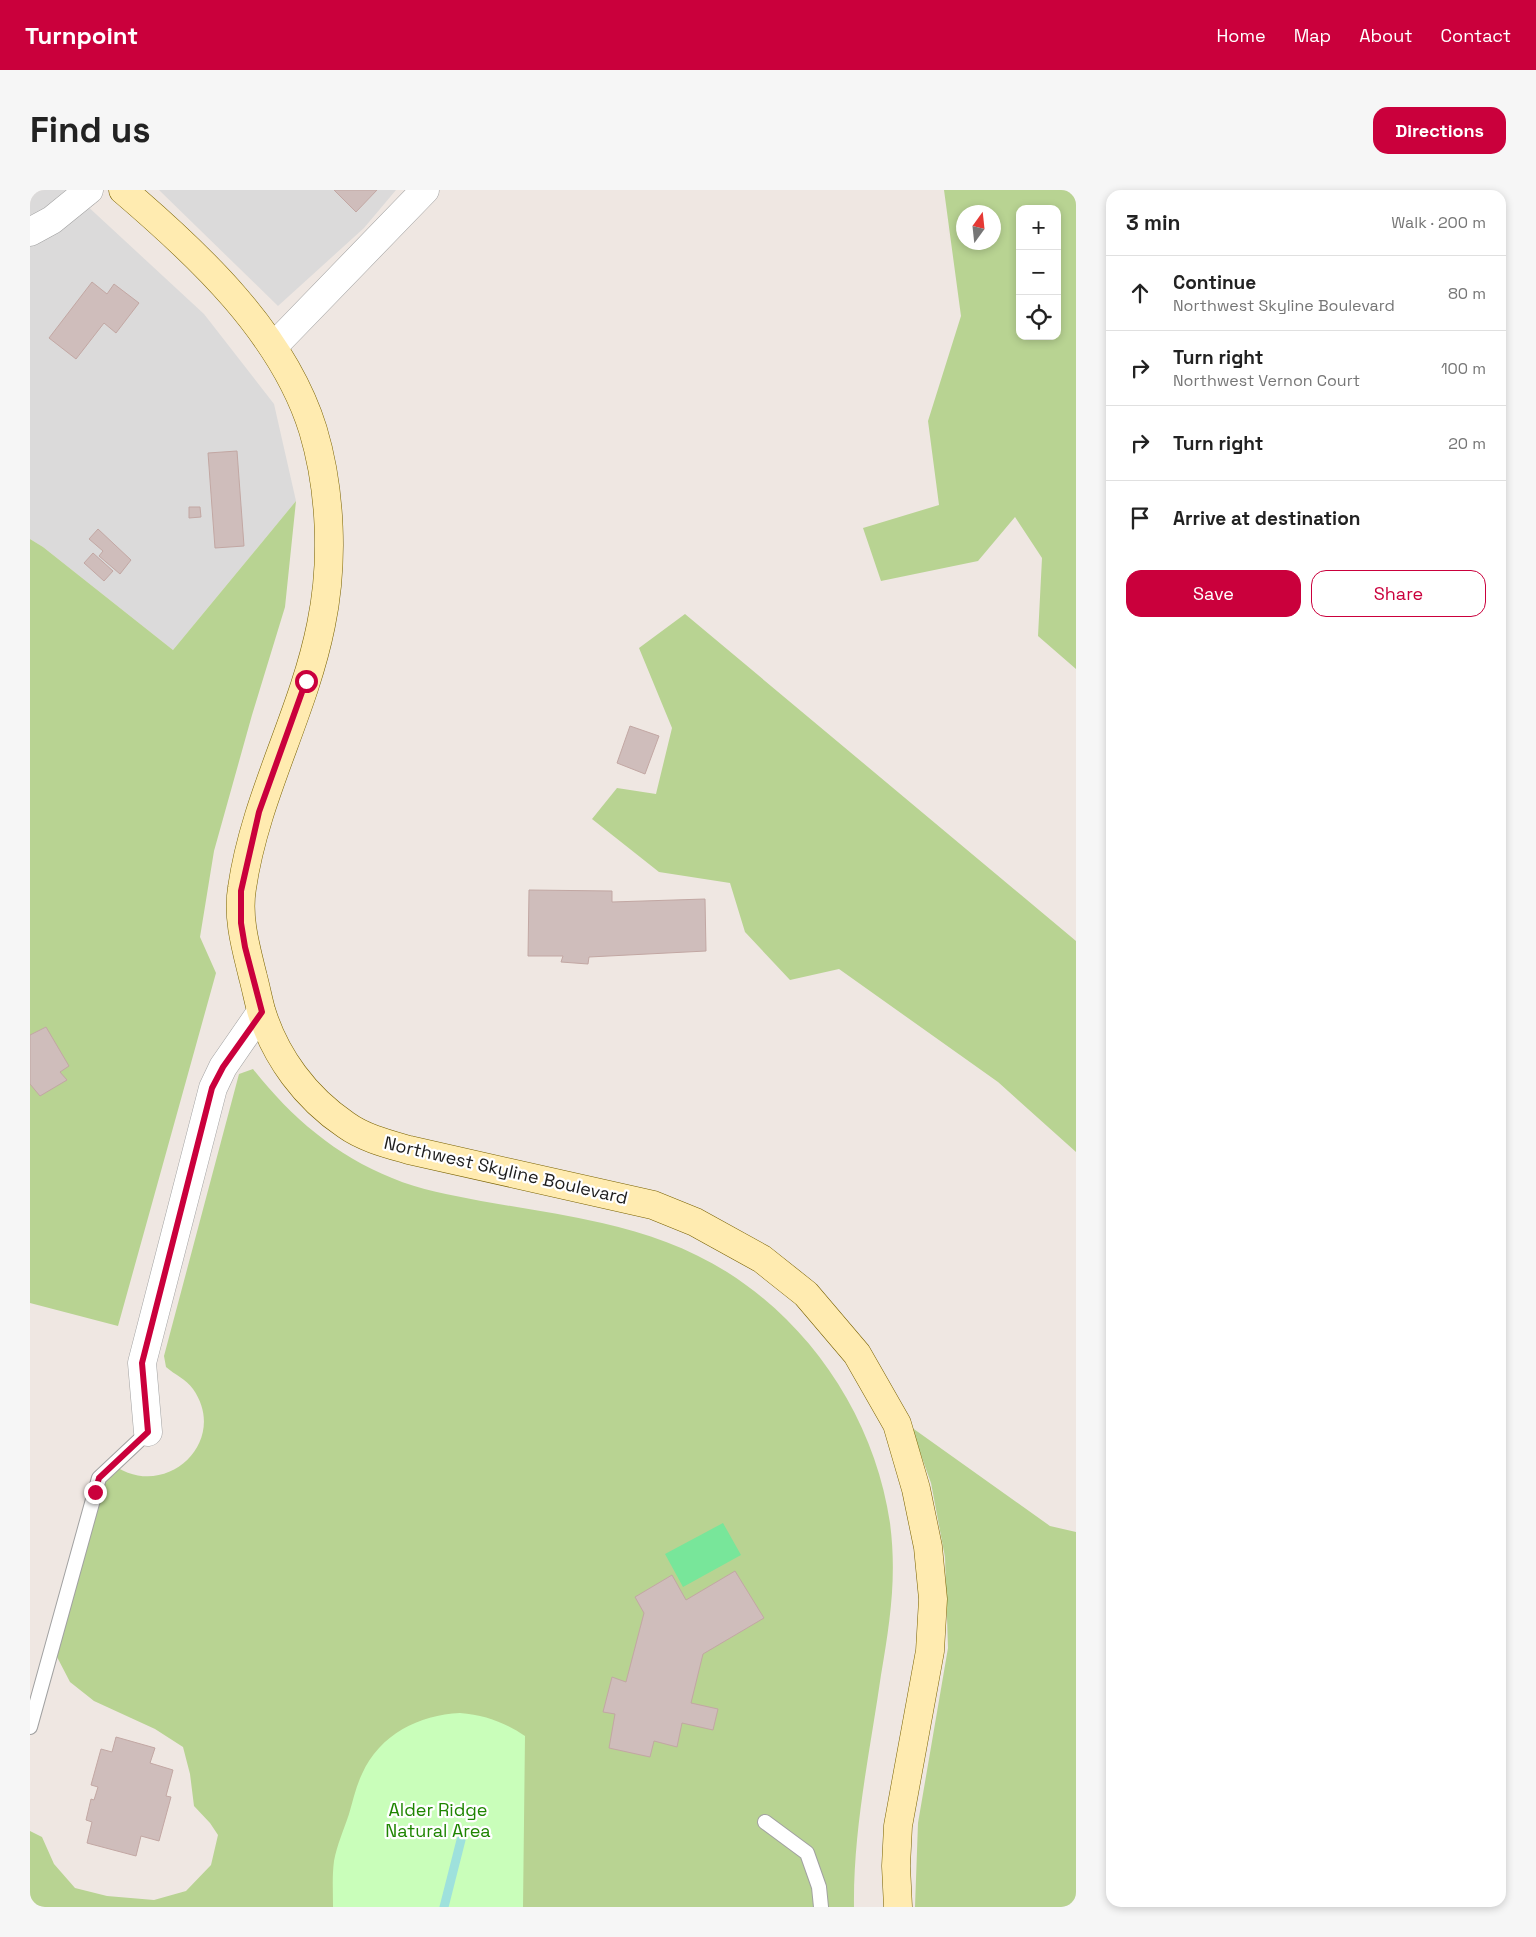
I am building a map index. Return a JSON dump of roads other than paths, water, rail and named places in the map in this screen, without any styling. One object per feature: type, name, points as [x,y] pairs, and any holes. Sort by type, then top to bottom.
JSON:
[{"type":"main road","name":"Northwest Skyline Boulevard","points":[[123,190],[156,218],[204,265],[241,306],[273,346],[298,391],[313,430],[323,478],[329,539],[327,586],[321,626],[306,681],[259,812],[241,891],[243,931],[262,1012],[276,1047],[288,1069],[311,1096],[348,1127],[378,1141],[408,1150],[653,1206],[695,1222],[762,1259],[806,1294],[857,1354],[897,1424],[918,1498],[928,1547],[933,1599],[930,1651],[898,1826],[896,1866],[898,1907]]},
{"type":"street","points":[[30,232],[52,220],[89,190]]},
{"type":"street","points":[[273,346],[425,190]]},
{"type":"street","points":[[148,1432],[142,1363],[212,1088],[223,1067],[262,1012]]},
{"type":"lane","points":[[30,1727],[99,1478],[148,1432]]},
{"type":"lane","points":[[765,1822],[807,1853],[819,1887],[821,1907]]},
{"type":"waterway","points":[[444,1907],[461,1840]]},
{"type":"park label","name":"Alder Ridge Natural Area","points":[[438,1819]]}]
